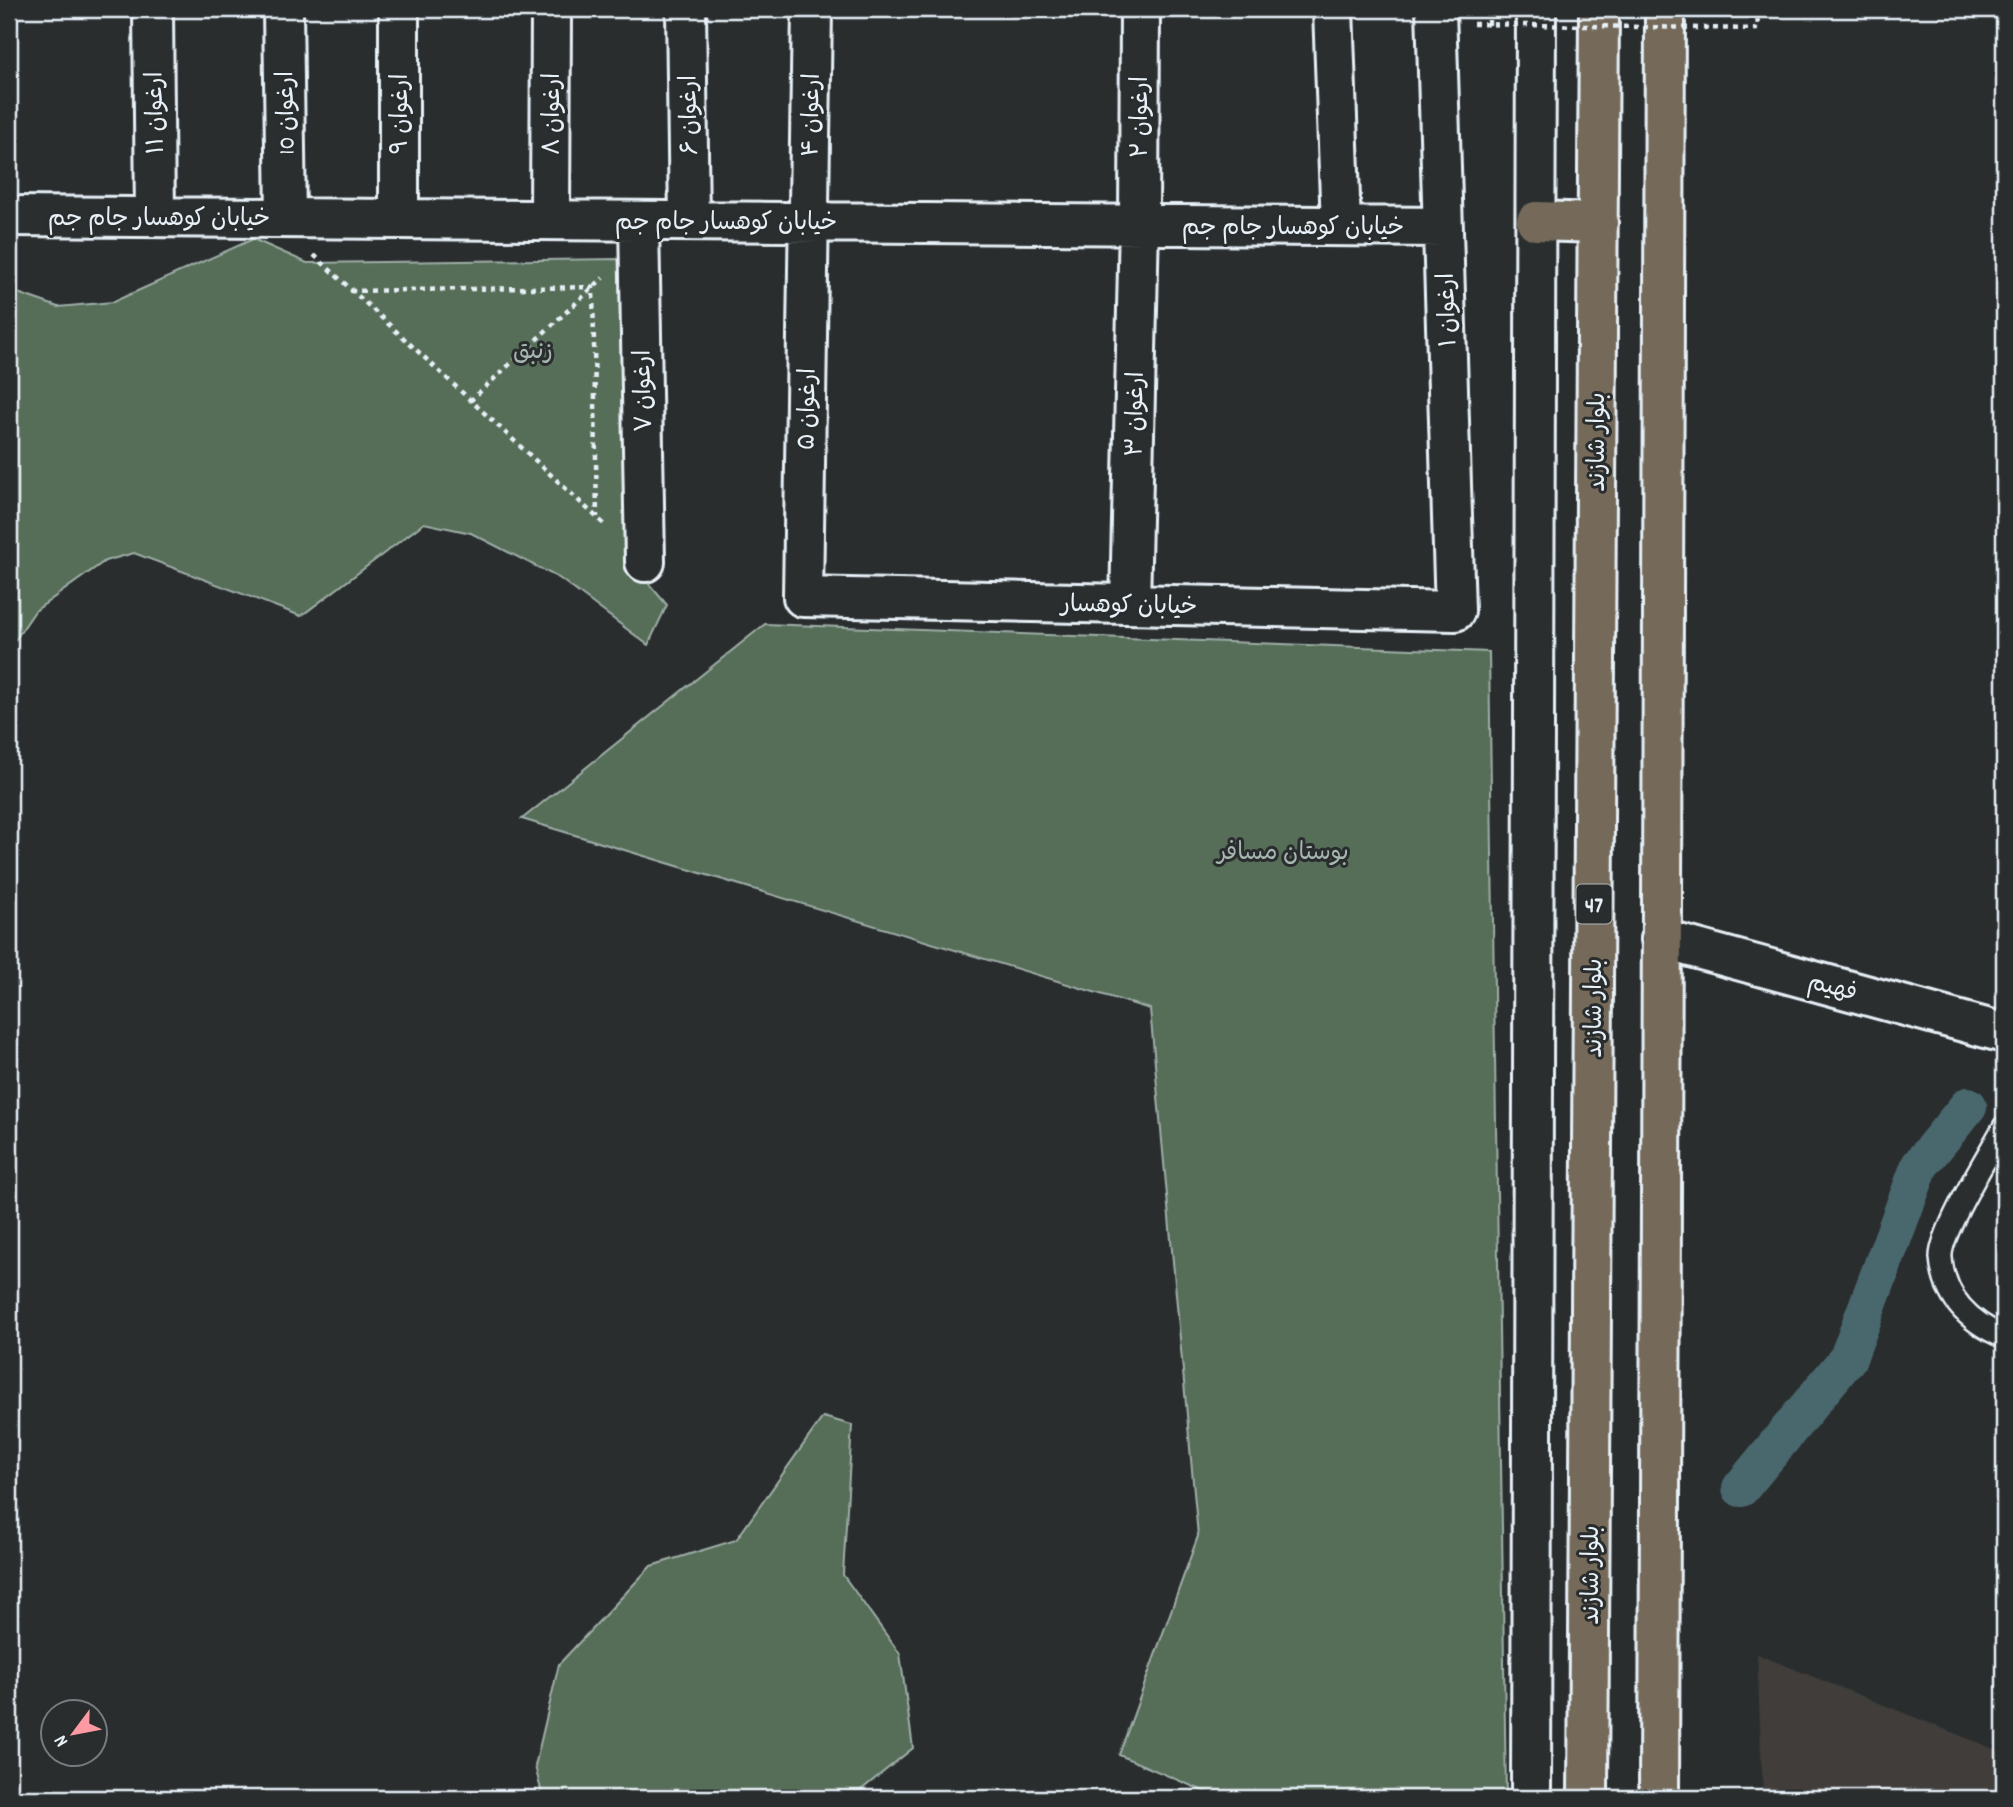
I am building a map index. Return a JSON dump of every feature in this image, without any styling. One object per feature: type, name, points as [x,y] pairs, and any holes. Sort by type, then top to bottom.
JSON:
[{"type":"highway","name":"بلوار شازند","points":[[1588,1798],[1599,9]]},
{"type":"highway","points":[[1658,1798],[1665,9]]},
{"type":"highway","points":[[1536,221],[1598,223]]},
{"type":"street","name":"ارغوان ۱۱","points":[[153,9],[155,217]]},
{"type":"street","name":"ارغوان 10","points":[[284,9],[286,218]]},
{"type":"street","name":"ارغوان ۹","points":[[398,219],[399,9]]},
{"type":"street","name":"ارغوان ۸","points":[[550,220],[551,9]]},
{"type":"street","name":"ارغوان ۶","points":[[686,9],[689,221]]},
{"type":"street","name":"ارغوان ۴","points":[[808,222],[812,9]]},
{"type":"street","name":"ارغوان ۲","points":[[1139,224],[1140,9]]},
{"type":"street","points":[[1333,9],[1341,226]]},
{"type":"street","name":"ارغوان ۱","points":[[1436,9],[1455,611]]},
{"type":"street","points":[[1531,1798],[1536,9]]},
{"type":"street","name":"خیابان کوهسار جام جم","points":[[9,216],[550,220],[639,232],[689,221],[1443,227]]},
{"type":"street","name":"ارغوان ۵","points":[[803,597],[808,222]]},
{"type":"street","name":"ارغوان ۳","points":[[1130,604],[1139,224]]},
{"type":"street","name":"ارغوان ۷","points":[[639,232],[645,562]]},
{"type":"street","name":"خیابان کوهسار","points":[[803,597],[1455,611]]},
{"type":"street","name":"فهیم","points":[[1661,939],[2004,1033]]},
{"type":"lane","points":[[2004,1127],[1961,1202],[1940,1256],[1952,1297],[1980,1326],[2004,1337]]},
{"type":"path","points":[[1489,9],[1489,25]]},
{"type":"path","points":[[1473,24],[1758,29],[1757,9]]},
{"type":"path","points":[[286,218],[319,262],[645,562]]},
{"type":"path","points":[[470,401],[593,287],[639,232]]},
{"type":"path","points":[[350,291],[593,287]]},
{"type":"path","points":[[593,287],[597,518]]},
{"type":"shaded area","points":[[1757,1654],[2004,1753],[2004,1798],[1763,1798]]},
{"type":"green space","name":"زنبق","points":[[253,239],[307,263],[620,259],[625,556],[667,605],[648,645],[559,578],[471,533],[424,523],[301,616],[134,553],[105,561],[35,611],[9,649],[9,290],[58,307],[113,302]]},
{"type":"green space","name":"بوستان مسافر","points":[[765,624],[1489,652],[1506,1798],[1220,1798],[1119,1755],[1198,1536],[1150,1009],[522,819]]},
{"type":"green space","points":[[823,1417],[852,1425],[843,1575],[900,1654],[913,1748],[851,1798],[543,1798],[535,1766],[559,1664],[651,1566],[736,1540]]},
{"type":"waterway","points":[[1741,1488],[1848,1358],[1920,1165],[1968,1106]]}]
